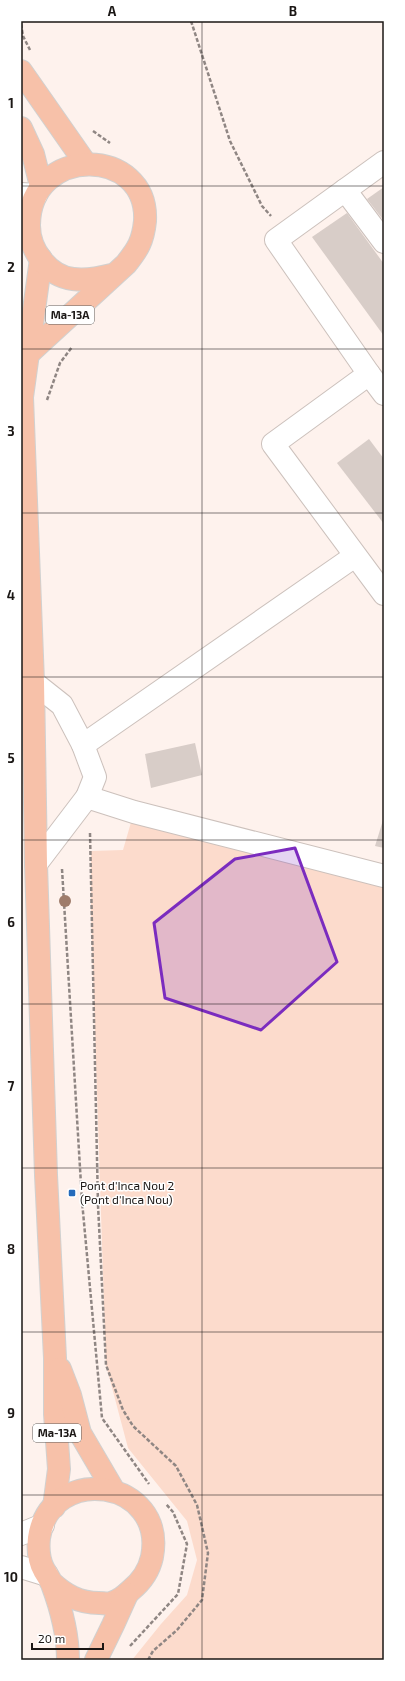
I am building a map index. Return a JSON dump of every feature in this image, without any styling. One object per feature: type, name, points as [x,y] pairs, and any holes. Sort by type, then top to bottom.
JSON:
[{"type":"main road","points":[[21,71],[86,164]]},
{"type":"main road","points":[[21,128],[33,154],[33,192],[29,227],[32,249],[47,267],[54,272],[72,279],[87,280],[112,275],[126,264],[139,249],[144,230],[145,211],[142,198],[128,178],[121,172],[102,165],[86,164],[74,166],[62,170],[33,192]]},
{"type":"main road","name":"Ma-13A","points":[[32,249],[27,356],[22,397],[33,682],[36,864],[46,1175],[55,1358],[55,1414],[59,1469],[48,1516]]},
{"type":"main road","name":"Ma-13A","points":[[27,356],[112,275]]},
{"type":"main road","name":"Ma-13A","points":[[55,1358],[70,1395],[80,1433],[114,1491]]},
{"type":"main road","points":[[49,1578],[63,1593],[78,1600],[110,1604],[127,1594],[141,1582],[150,1566],[154,1548],[151,1529],[144,1512],[131,1499],[114,1491],[98,1488],[82,1490],[66,1496],[48,1516],[39,1538],[39,1555],[63,1616],[67,1639],[68,1660]]},
{"type":"main road","points":[[96,1660],[127,1594]]},
{"type":"street","points":[[384,162],[276,240],[384,394]]},
{"type":"street","points":[[345,190],[384,242]]},
{"type":"street","points":[[369,374],[273,444],[384,594]]},
{"type":"street","points":[[83,745],[355,556]]},
{"type":"street","points":[[33,682],[62,705],[83,745],[95,776],[87,797],[36,864]]},
{"type":"street","points":[[87,797],[134,812],[384,876]]},
{"type":"street","points":[[21,1534],[48,1516]]},
{"type":"street","points":[[21,1567],[49,1578]]},
{"type":"path","points":[[191,21],[230,141],[262,206],[285,234]]},
{"type":"path","points":[[87,797],[91,851],[98,1205],[106,1365],[123,1410],[133,1426],[176,1466],[197,1504],[208,1553],[202,1600],[177,1630],[153,1651],[148,1660]]},
{"type":"path","points":[[60,833],[82,1201],[102,1418],[154,1490]]},
{"type":"path","points":[[127,1651],[145,1628],[178,1594],[187,1544],[173,1512],[164,1500]]},
{"type":"highlighted area","points":[[295,848],[337,962],[261,1030],[165,998],[154,923],[235,859]]},
{"type":"shaded area","points":[[134,812],[384,882],[384,1660],[132,1660],[187,1595],[197,1560],[187,1521],[128,1448],[106,1365],[91,911],[91,851],[123,850]]},
{"type":"building","points":[[384,187],[384,221],[367,199]]},
{"type":"building","points":[[347,213],[384,264],[384,336],[312,237]]},
{"type":"building","points":[[369,439],[384,459],[384,524],[337,463]]},
{"type":"building","points":[[195,743],[202,775],[151,788],[145,754]]},
{"type":"building","points":[[384,817],[384,848],[375,846]]},
{"type":"place","name":"Pont d'Inca Nou 2 (Pont d'Inca Nou)","points":[[72,1193]]}]
